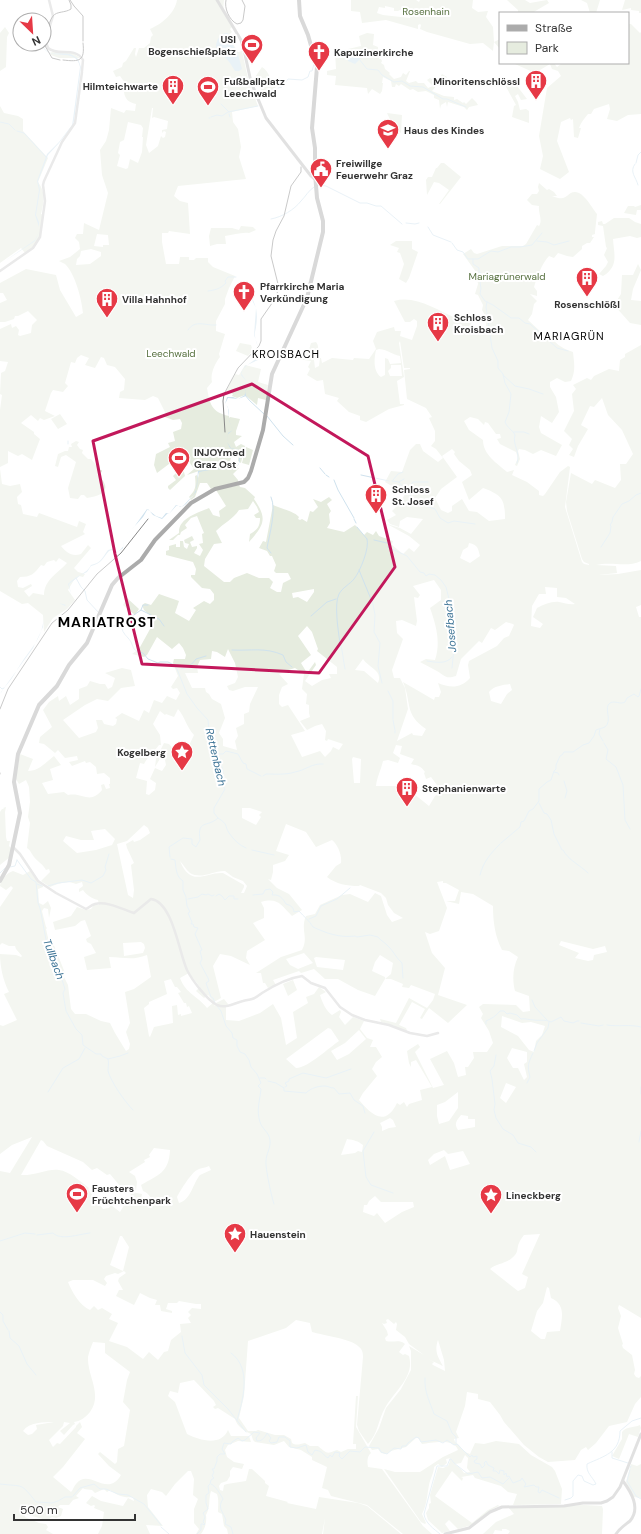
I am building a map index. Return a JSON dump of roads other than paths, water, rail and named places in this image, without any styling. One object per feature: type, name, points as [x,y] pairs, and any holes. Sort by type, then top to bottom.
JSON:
[{"type":"main road","points":[[218,0],[236,30],[243,47],[250,81],[256,98],[269,123],[310,176],[315,179]]},
{"type":"main road","points":[[0,881],[9,867],[20,811],[14,784],[18,754],[41,701],[57,686],[69,665],[87,643],[110,588],[115,580],[141,560],[155,540],[191,503],[211,490],[242,482],[248,478],[263,430],[272,374],[307,298],[322,240],[323,223],[318,203],[315,179],[315,148],[312,127],[316,83],[316,62],[310,39],[300,14],[299,0]]},
{"type":"main road","points":[[445,1534],[469,1528],[490,1512],[502,1507],[557,1506],[604,1502],[613,1497],[622,1483],[641,1434]]},
{"type":"main road","points":[[616,1534],[631,1519],[635,1511],[634,1499],[622,1483]]},
{"type":"street","points":[[0,270],[33,248],[40,237],[45,201],[43,185],[44,180],[62,142],[75,123],[82,71],[82,58],[74,52],[54,52],[46,47],[45,41],[53,16],[49,0]]},
{"type":"street","points":[[13,847],[20,853],[38,881],[58,894],[86,908],[100,904],[114,906],[134,913],[151,899],[160,902],[165,909],[175,931],[188,971],[200,988],[216,1004],[225,1007],[241,1001],[250,1000],[266,990],[302,976],[311,983],[325,988],[340,1007],[352,1015],[397,1027],[410,1033],[427,1036],[438,1033]]},
{"type":"water","points":[[227,33],[229,34],[231,42],[238,54],[242,69],[239,71],[235,71],[216,47],[219,38]]},
{"type":"water","points":[[361,52],[361,58],[355,64],[348,61],[347,56]]},
{"type":"water","points":[[55,54],[70,54],[78,59],[81,67],[73,125],[59,143],[48,155],[38,181],[40,190],[36,215],[39,222],[39,227],[35,215],[39,190],[37,181],[47,154],[59,142],[72,125],[80,67],[78,61],[73,57]]},
{"type":"water","points":[[39,232],[35,241],[5,261],[35,240]]},
{"type":"water","points":[[253,290],[251,296],[256,308],[250,296]]},
{"type":"water","points":[[256,309],[257,319],[255,334],[256,339],[254,335]]},
{"type":"water","points":[[259,353],[258,360],[248,365],[258,356]]},
{"type":"water","points":[[227,397],[238,399],[228,398],[225,404]]},
{"type":"water","points":[[227,442],[231,448],[239,450],[240,455],[239,462],[239,451],[230,448]]},
{"type":"water","points":[[235,468],[199,472],[196,489],[198,471]]},
{"type":"water","points":[[147,509],[148,509],[143,517],[135,526]]},
{"type":"water","points":[[150,511],[156,516],[162,518],[166,513],[169,514],[162,519],[153,515]]},
{"type":"water","points":[[112,549],[118,552],[112,550],[109,551],[103,558],[108,550]]},
{"type":"water","points":[[103,558],[100,562],[91,566],[87,572],[69,584],[70,589],[68,584],[71,581],[87,571],[91,565]]},
{"type":"water","points":[[35,643],[33,648],[19,666]]},
{"type":"waterway","points":[[359,59],[367,69],[378,70],[382,75],[394,82],[402,81],[410,86],[423,87],[443,99],[447,99],[466,107]]},
{"type":"waterway","points":[[278,88],[282,87],[288,79],[302,80],[308,77],[314,64]]},
{"type":"waterway","points":[[221,104],[229,112]]},
{"type":"waterway","points":[[211,117],[217,115],[222,116],[228,112],[258,106]]},
{"type":"waterway","points":[[0,122],[9,124],[15,130]]},
{"type":"waterway","points":[[17,131],[24,133],[46,157]]},
{"type":"waterway","points":[[636,163],[638,155],[641,152]]},
{"type":"waterway","points":[[635,164],[633,167],[633,172],[638,185]]},
{"type":"waterway","points":[[319,185],[326,186],[360,203],[381,206],[402,224]]},
{"type":"waterway","points":[[271,219],[288,213],[314,187]]},
{"type":"waterway","points":[[406,223],[419,223]]},
{"type":"waterway","points":[[428,227],[433,235],[451,242]]},
{"type":"waterway","points":[[452,243],[457,250],[463,252],[468,259],[478,259],[491,251],[498,252],[511,247],[532,245],[542,233]]},
{"type":"waterway","points":[[537,241],[547,242],[554,245],[569,241]]},
{"type":"waterway","points":[[473,259],[473,264],[479,268],[479,272],[481,273],[482,279],[480,283],[480,294],[485,301],[511,318],[519,318],[525,323],[530,324],[557,348],[568,351]]},
{"type":"waterway","points":[[208,291],[222,287],[226,283],[225,281],[228,277],[236,277]]},
{"type":"waterway","points":[[487,302],[486,307],[492,348],[498,361],[498,368],[503,374],[505,383],[511,394],[509,412],[505,422],[515,435],[514,439],[518,455],[517,463]]},
{"type":"waterway","points":[[188,330],[197,324],[216,325]]},
{"type":"waterway","points":[[503,375],[515,386],[543,394]]},
{"type":"waterway","name":"Josefbach","points":[[245,395],[264,414]]},
{"type":"waterway","name":"Josefbach","points":[[267,416],[283,436],[293,445]]},
{"type":"waterway","points":[[514,432],[524,432],[529,434]]},
{"type":"waterway","name":"Josefbach","points":[[320,468],[325,474]]},
{"type":"waterway","points":[[393,480],[398,474],[403,472]]},
{"type":"waterway","points":[[361,475],[389,481]]},
{"type":"waterway","points":[[399,482],[404,479]]},
{"type":"waterway","name":"Josefbach","points":[[334,480],[354,518]]},
{"type":"waterway","points":[[392,481],[399,482],[404,488],[407,489],[412,499],[435,509],[440,518],[448,523],[454,521],[475,524]]},
{"type":"waterway","points":[[407,489],[413,482],[428,482]]},
{"type":"waterway","points":[[601,547],[610,533],[610,525],[613,517],[622,504],[641,493]]},
{"type":"waterway","points":[[271,497],[273,502],[273,516],[267,548],[271,553]]},
{"type":"waterway","name":"Josefbach","points":[[354,519],[356,523]]},
{"type":"waterway","name":"Josefbach","points":[[357,527],[367,539]]},
{"type":"waterway","points":[[345,669],[337,624],[338,598],[340,592],[354,579],[359,571],[366,553],[368,543],[367,539]]},
{"type":"waterway","name":"Josefbach","points":[[374,540],[387,543]]},
{"type":"waterway","name":"Josefbach","points":[[388,547],[407,556],[420,572],[424,573],[426,576],[429,574],[435,575],[446,587],[449,599],[447,607],[450,614],[449,621],[452,644],[454,648],[452,668]]},
{"type":"waterway","points":[[359,570],[373,604],[375,615],[374,632],[380,643],[378,666],[382,683]]},
{"type":"waterway","name":"Rettenbach","points":[[76,578],[85,591],[87,600],[99,613]]},
{"type":"waterway","points":[[311,616],[327,602],[336,599]]},
{"type":"waterway","points":[[141,610],[143,605],[148,605]]},
{"type":"waterway","points":[[125,619],[141,610],[159,619],[164,626]]},
{"type":"waterway","name":"Rettenbach","points":[[101,617],[102,624],[122,628],[134,649],[143,653],[148,659],[158,663],[168,662],[174,665],[187,694],[208,720],[209,731],[217,750],[223,771],[223,786],[225,789],[214,808],[214,813],[218,818],[201,826],[199,833],[200,840],[196,847],[192,844],[192,839],[183,838],[169,847],[170,857]]},
{"type":"waterway","points":[[232,650],[270,651],[283,655],[286,662],[292,667]]},
{"type":"waterway","points":[[181,669],[190,666],[196,659],[206,656]]},
{"type":"waterway","points":[[427,661],[444,662],[450,660],[452,657]]},
{"type":"waterway","points":[[0,687],[2,689],[4,688]]},
{"type":"waterway","points":[[501,843],[520,827],[521,822],[524,821],[529,811],[533,809],[539,801],[539,789],[551,780],[560,756],[564,752],[573,752],[589,743],[596,730],[605,727],[608,721],[607,708],[610,703],[623,703],[627,698],[634,694],[638,697],[641,689]]},
{"type":"waterway","points":[[388,691],[393,701],[393,719]]},
{"type":"waterway","points":[[393,720],[395,730]]},
{"type":"waterway","points":[[600,729],[599,734],[603,741]]},
{"type":"waterway","points":[[604,743],[608,750],[606,759],[616,767],[623,785],[625,820],[630,829]]},
{"type":"waterway","points":[[218,754],[223,754],[226,751],[238,754],[243,763],[246,764],[247,769],[261,776]]},
{"type":"waterway","points":[[263,776],[266,774],[292,773],[323,764]]},
{"type":"waterway","points":[[554,772],[558,773],[559,775]]},
{"type":"waterway","points":[[564,781],[567,791],[565,798]]},
{"type":"waterway","points":[[539,803],[544,813],[547,814],[551,820],[554,834],[562,850]]},
{"type":"waterway","points":[[218,818],[225,824],[229,833],[235,840],[246,848]]},
{"type":"waterway","points":[[480,875],[488,858],[500,844]]},
{"type":"waterway","points":[[252,850],[274,855]]},
{"type":"waterway","points":[[563,850],[571,860],[588,873]]},
{"type":"waterway","points":[[48,886],[58,883],[82,880],[91,883],[103,876],[106,870],[105,867],[109,854]]},
{"type":"waterway","name":"Rettenbach","points":[[171,859],[175,860],[177,872],[183,881],[183,890],[186,897]]},
{"type":"waterway","name":"Tullbach","points":[[17,860],[31,879],[36,882],[38,903],[47,945],[57,964],[65,989],[63,993],[66,1011],[76,1029],[82,1035],[83,1045],[96,1054],[101,1054],[108,1059],[108,1071],[112,1081],[122,1097],[133,1110]]},
{"type":"waterway","points":[[10,867],[15,866],[17,860]]},
{"type":"waterway","points":[[0,873],[5,868]]},
{"type":"waterway","name":"Tullbach","points":[[37,884],[42,886]]},
{"type":"waterway","points":[[309,919],[316,916],[321,906],[337,899],[350,888]]},
{"type":"waterway","points":[[253,895],[263,894],[265,890],[270,889],[273,892],[272,895],[281,897],[286,904],[292,907],[294,912],[299,911],[313,927],[328,933],[338,936],[357,937],[370,935],[378,937],[389,947],[402,963],[403,978]]},
{"type":"waterway","points":[[188,899],[198,897],[202,894],[214,895]]},
{"type":"waterway","points":[[216,896],[219,894],[225,900],[229,896],[234,896],[234,899],[238,899]]},
{"type":"waterway","name":"Rettenbach","points":[[186,898],[187,906],[190,912],[188,913],[192,922],[191,924],[198,928],[195,934],[202,950],[200,951],[202,959],[200,963],[208,978],[209,981],[206,983],[215,1003]]},
{"type":"waterway","points":[[532,1000],[535,1007],[547,1020]]},
{"type":"waterway","name":"Rettenbach","points":[[217,1006],[221,1011],[226,1026],[232,1033],[233,1038],[237,1040],[237,1046],[240,1052],[245,1054],[261,1083],[258,1086],[261,1089],[258,1113],[261,1124],[270,1140],[266,1164],[274,1204]]},
{"type":"waterway","points":[[486,1024],[486,1021],[500,1011],[504,1011],[507,1014],[510,1013],[517,1015],[521,1019],[545,1020],[551,1022],[561,1017],[564,1021],[573,1023],[579,1021]]},
{"type":"waterway","points":[[534,1051],[537,1043],[548,1028],[549,1022]]},
{"type":"waterway","points":[[581,1023],[599,1026],[603,1025]]},
{"type":"waterway","points":[[607,1025],[641,1027]]},
{"type":"waterway","points":[[48,1092],[63,1068],[79,1059],[85,1048]]},
{"type":"waterway","points":[[108,1059],[128,1053]]},
{"type":"waterway","points":[[527,1083],[530,1077],[528,1065],[533,1053]]},
{"type":"waterway","points":[[496,1055],[494,1066],[490,1071],[496,1118],[503,1129],[513,1135],[518,1143],[531,1147],[536,1152]]},
{"type":"waterway","points":[[285,1087],[287,1086],[285,1083],[289,1081],[289,1079],[303,1073],[326,1078],[351,1069]]},
{"type":"waterway","points":[[260,1078],[266,1079]]},
{"type":"waterway","points":[[268,1081],[276,1083],[284,1088],[284,1091],[306,1093],[320,1086],[325,1086],[334,1088],[339,1094],[350,1093],[354,1100],[363,1106],[365,1113]]},
{"type":"waterway","points":[[641,1087],[641,1094]]},
{"type":"waterway","points":[[639,1142],[641,1131]]},
{"type":"waterway","points":[[374,1132],[363,1151],[366,1177],[371,1185],[393,1193]]},
{"type":"waterway","points":[[0,1241],[25,1233],[35,1234]]},
{"type":"waterway","points":[[37,1235],[53,1233],[61,1237],[65,1237],[90,1233]]},
{"type":"waterway","points":[[0,1312],[3,1315],[3,1321],[8,1330]]},
{"type":"waterway","points":[[9,1331],[10,1338],[19,1346],[27,1364],[36,1375]]},
{"type":"waterway","points":[[182,1336],[185,1353],[202,1375],[204,1385],[228,1409],[246,1432]]},
{"type":"waterway","points":[[231,1353],[238,1359],[244,1376],[242,1403],[237,1420]]},
{"type":"waterway","points":[[425,1378],[426,1392],[434,1414],[447,1421],[452,1433],[456,1437],[456,1443]]},
{"type":"waterway","points":[[565,1500],[573,1496],[573,1481],[578,1475],[582,1476],[584,1481],[593,1485],[596,1484],[588,1472],[587,1464],[610,1453],[617,1444],[620,1431],[632,1421],[641,1418]]},
{"type":"waterway","points":[[197,1534],[201,1530],[201,1524],[205,1524],[203,1522],[205,1517],[203,1513],[208,1509],[206,1503],[206,1495],[209,1493],[208,1486],[214,1478],[212,1476],[214,1472],[212,1469],[214,1469],[217,1457],[220,1454],[225,1454],[222,1449],[224,1443],[231,1444],[238,1438],[242,1441],[245,1440],[254,1432],[260,1433],[256,1438],[257,1441],[262,1440],[267,1433],[271,1438],[269,1441],[271,1443],[277,1442],[279,1437],[285,1437],[290,1441],[290,1447],[297,1448],[306,1445],[308,1452],[312,1455],[315,1450],[322,1452],[328,1458],[330,1455],[332,1457],[335,1452],[340,1453],[339,1456],[342,1459],[350,1451],[360,1452],[365,1447],[379,1448],[381,1452],[387,1454],[394,1448],[401,1449],[402,1446],[406,1446],[416,1437],[419,1438],[421,1442],[436,1440],[443,1443],[447,1440],[454,1445],[457,1444],[470,1457],[472,1455],[473,1457],[477,1456],[477,1459],[474,1461],[475,1463],[480,1464],[482,1468],[486,1461],[488,1465],[494,1468],[493,1471],[496,1471],[499,1474],[500,1470],[504,1471],[504,1475],[506,1473],[507,1477],[509,1476],[513,1483],[521,1480],[522,1478],[526,1484],[524,1487],[534,1485],[539,1487],[538,1492],[540,1493],[542,1490],[559,1498]]},
{"type":"waterway","points":[[612,1452],[612,1458],[628,1463]]},
{"type":"waterway","points":[[440,1534],[428,1523],[424,1514],[437,1466],[447,1466],[451,1459],[468,1474],[478,1472],[482,1478],[490,1477],[503,1484],[509,1478]]},
{"type":"waterway","points":[[630,1470],[627,1481],[636,1496],[641,1499]]},
{"type":"waterway","points":[[0,1484],[24,1488],[36,1502],[52,1503],[65,1497],[72,1497]]},
{"type":"waterway","points":[[73,1496],[80,1488],[94,1484],[100,1489],[106,1489],[118,1494],[128,1495],[144,1504],[161,1525]]},
{"type":"waterway","points":[[211,1484],[216,1488],[223,1499],[221,1502],[221,1507],[226,1520],[225,1524],[231,1527],[233,1534]]},
{"type":"waterway","points":[[161,1527],[169,1534]]},
{"type":"tram line","points":[[52,18],[55,14],[71,9],[69,0]]},
{"type":"tram line","points":[[70,0],[83,16],[83,41]]},
{"type":"tram line","points":[[226,0],[228,14],[237,24],[241,23],[243,20],[245,6],[242,0]]},
{"type":"tram line","points":[[63,60],[74,61],[80,59],[83,54],[83,43]]},
{"type":"tram line","points":[[49,52],[52,58],[60,60]]},
{"type":"tram line","points":[[225,432],[224,394],[238,368],[259,346],[261,341],[261,319],[277,296],[278,284],[271,256],[273,240],[284,216],[291,186],[301,172],[301,167]]},
{"type":"tram line","points":[[0,709],[8,689],[52,623],[68,610],[97,574],[121,553],[148,519]]},
{"type":"place","name":"USI Bogenschießplatz","points":[[252,64]]},
{"type":"place","name":"Kapuzinerkirche","points":[[319,72]]},
{"type":"place","name":"Minoritenschlössl","points":[[536,100]]},
{"type":"place","name":"Hilmteichwarte","points":[[173,106]]},
{"type":"place","name":"Fußballplatz Leechwald","points":[[208,106]]},
{"type":"place","name":"Haus des Kindes","points":[[388,150]]},
{"type":"place","name":"Freiwillge Feuerwehr Graz","points":[[321,188]]},
{"type":"place","name":"Rosenschlößl","points":[[587,298]]},
{"type":"place","name":"Pfarrkirche Maria Verkündigung","points":[[244,312]]},
{"type":"place","name":"Villa Hahnhof","points":[[107,318]]},
{"type":"place","name":"Schloss Kroisbach","points":[[438,342]]},
{"type":"place","name":"INJOYmed Graz Ost","points":[[179,478]]},
{"type":"place","name":"Schloss St. Josef","points":[[376,514]]},
{"type":"place","name":"Kogelberg","points":[[182,772]]},
{"type":"place","name":"Stephanienwarte","points":[[407,808]]},
{"type":"place","name":"Fausters Früchtchenpark","points":[[77,1214]]},
{"type":"place","name":"Lineckberg","points":[[491,1214]]},
{"type":"place","name":"Hauenstein","points":[[235,1254]]},
{"type":"district","name":"MARIAGRÜN","points":[[569,336]]},
{"type":"district","name":"KROISBACH","points":[[286,354]]},
{"type":"district","name":"MARIATROST","points":[[107,622]]},
{"type":"park label","name":"Rosenhain","points":[[426,11]]},
{"type":"park label","name":"Mariagrünerwald","points":[[507,276]]},
{"type":"park label","name":"Leechwald","points":[[171,353]]}]
